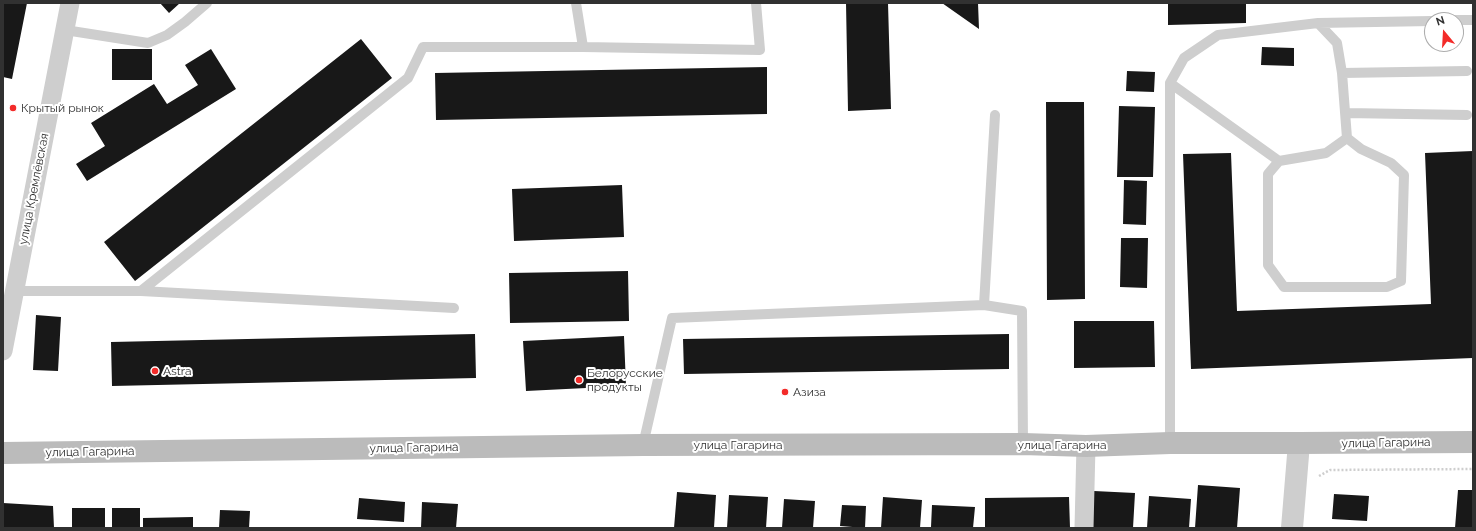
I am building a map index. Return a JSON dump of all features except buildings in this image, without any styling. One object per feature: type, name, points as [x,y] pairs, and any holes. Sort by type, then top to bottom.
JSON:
[{"type":"main road","name":"улица Гагарина","points":[[3,453],[643,445],[1023,444],[1086,446],[1170,443],[1473,442]]},
{"type":"street","name":"улица Кремлёвская","points":[[3,351],[70,3]]},
{"type":"street","points":[[1292,528],[1299,443]]},
{"type":"street","points":[[1084,528],[1086,446]]},
{"type":"lane","points":[[65,30],[148,43],[167,35],[207,3]]},
{"type":"lane","points":[[576,3],[583,47]]},
{"type":"lane","points":[[141,291],[408,78],[423,47],[583,47],[760,50],[756,3]]},
{"type":"lane","points":[[1170,443],[1170,83],[1184,58],[1218,35],[1318,24],[1424,21]]},
{"type":"lane","points":[[1318,24],[1337,43],[1342,73],[1347,138],[1361,149],[1391,163],[1404,175],[1401,281],[1387,287],[1284,287],[1268,265],[1268,174],[1279,161],[1326,154],[1347,138]]},
{"type":"lane","points":[[1342,73],[1467,71]]},
{"type":"lane","points":[[1170,83],[1279,161]]},
{"type":"lane","points":[[1346,113],[1467,115]]},
{"type":"lane","points":[[984,305],[995,115]]},
{"type":"lane","points":[[14,291],[141,291],[454,308]]},
{"type":"lane","points":[[643,445],[672,318],[984,305],[1022,311],[1023,444]]},
{"type":"path","points":[[1315,480],[1319,475],[1330,470],[1473,469]]},
{"type":"place","name":"Крытый рынок","points":[[13,108]]},
{"type":"place","name":"Astra","points":[[155,371]]},
{"type":"place","name":"Белорусские продукты","points":[[579,380]]},
{"type":"place","name":"Азиза","points":[[785,392]]}]
